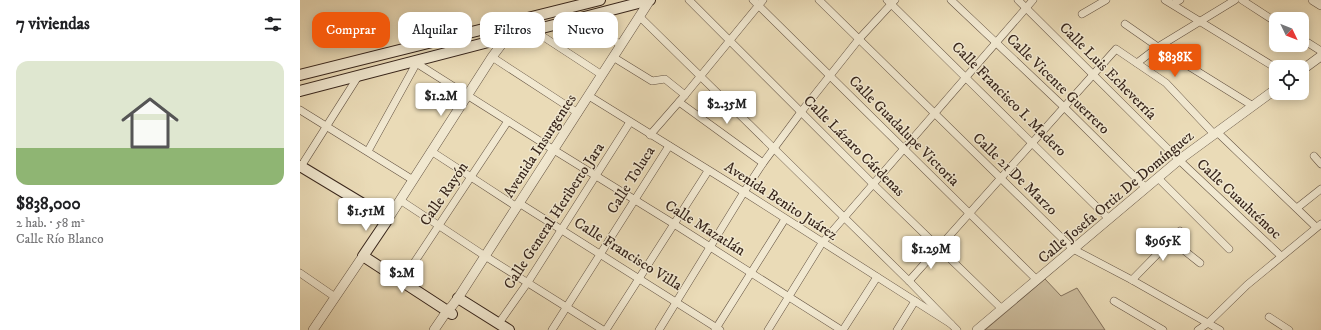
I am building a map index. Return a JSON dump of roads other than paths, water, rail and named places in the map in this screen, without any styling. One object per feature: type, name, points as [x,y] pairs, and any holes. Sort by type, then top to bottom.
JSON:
[{"type":"main road","points":[[545,14],[600,0]]},
{"type":"main road","points":[[603,12],[650,0]]},
{"type":"main road","points":[[300,75],[480,30]]},
{"type":"main road","points":[[300,91],[480,44]]},
{"type":"main road","points":[[300,167],[388,219],[363,256],[402,281],[452,307],[498,324],[509,330]]},
{"type":"street","name":"Avenida Insurgentes","points":[[434,330],[452,307],[650,0]]},
{"type":"street","name":"Calle Lázaro Cárdenas","points":[[690,0],[873,184],[1002,309]]},
{"type":"street","name":"Calle 21 De Marzo","points":[[819,0],[1073,249],[1132,280],[1220,330]]},
{"type":"street","name":"Calle Vicente Guerrero","points":[[951,0],[1064,107],[1146,188]]},
{"type":"street","name":"Calle Luis Echeverría","points":[[1018,0],[1179,160]]},
{"type":"street","points":[[768,330],[822,243],[1033,0]]},
{"type":"street","points":[[1082,14],[1106,0]]},
{"type":"street","points":[[1165,0],[1269,64]]},
{"type":"street","points":[[1173,4],[1180,0]]},
{"type":"street","points":[[1137,63],[1158,47],[1235,0]]},
{"type":"street","points":[[1242,0],[1269,17]]},
{"type":"street","points":[[1313,0],[1321,5]]},
{"type":"street","points":[[658,330],[763,163],[801,112],[891,1]]},
{"type":"street","name":"Calle Francisco I. Madero","points":[[891,1],[1109,219]]},
{"type":"street","points":[[650,135],[730,41],[758,2]]},
{"type":"street","name":"Calle Guadalupe Victoria","points":[[758,2],[830,76],[1037,280]]},
{"type":"street","points":[[640,17],[909,281],[950,324]]},
{"type":"street","points":[[1125,24],[1158,47],[1253,106]]},
{"type":"street","points":[[545,38],[602,75]]},
{"type":"street","points":[[1309,43],[1321,51]]},
{"type":"street","points":[[388,219],[499,48]]},
{"type":"street","points":[[909,281],[1116,49],[1166,83],[1216,133],[1296,208],[1319,225],[1247,285],[1198,330]]},
{"type":"street","points":[[1309,65],[1321,56]]},
{"type":"street","points":[[492,57],[578,113]]},
{"type":"street","points":[[613,57],[652,81],[666,79],[685,95]]},
{"type":"street","points":[[368,150],[414,62]]},
{"type":"street","name":"Calle Mazatlán","points":[[414,62],[842,330]]},
{"type":"street","points":[[300,167],[359,75]]},
{"type":"street","name":"Calle Josefa Ortiz De Domínguez","points":[[977,330],[1179,160],[1269,94]]},
{"type":"street","name":"Avenida Benito Juárez","points":[[589,96],[744,192],[950,324],[957,330]]},
{"type":"street","points":[[679,102],[763,163]]},
{"type":"street","points":[[300,110],[368,150],[413,180]]},
{"type":"street","name":"Calle Rayón","points":[[402,281],[508,121]]},
{"type":"street","name":"Calle General Heriberto Jara","points":[[498,324],[528,282],[630,122]]},
{"type":"street","name":"Calle Toluca","points":[[552,330],[669,146]]},
{"type":"street","name":"Calle Francisco Villa","points":[[431,151],[471,178],[561,229],[717,329]]},
{"type":"street","points":[[1314,156],[1321,164]]},
{"type":"street","name":"Calle Cuauhtémoc","points":[[1179,160],[1281,256]]},
{"type":"street","points":[[400,200],[485,256],[604,330],[639,279],[708,171]]},
{"type":"street","points":[[1158,178],[1230,249]]},
{"type":"street","points":[[1296,208],[1321,189]]},
{"type":"street","points":[[717,329],[785,219]]},
{"type":"street","points":[[1132,280],[1180,231]]},
{"type":"street","points":[[1171,240],[1200,263]]},
{"type":"street","points":[[312,330],[363,256]]},
{"type":"street","points":[[300,273],[335,297]]},
{"type":"street","points":[[842,330],[877,277]]},
{"type":"street","points":[[1114,301],[1163,330]]},
{"type":"street","points":[[897,330],[915,302]]},
{"type":"street","name":"Avenida Insurgentes","points":[[440,330],[452,307]]},
{"type":"street","points":[[1269,318],[1289,330]]}]
